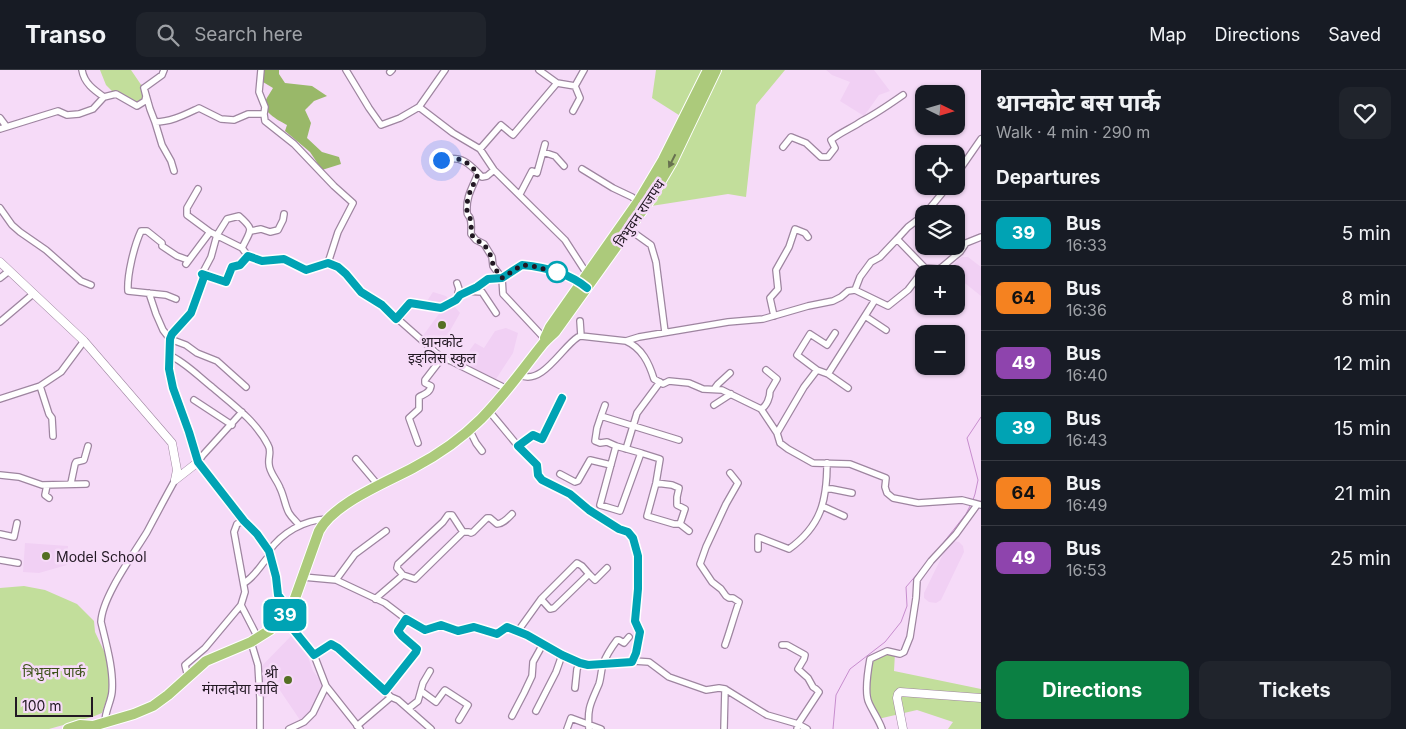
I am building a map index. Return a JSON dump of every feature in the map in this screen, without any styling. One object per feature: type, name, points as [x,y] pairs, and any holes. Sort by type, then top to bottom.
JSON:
[{"type":"highway","name":"त्रिभुवन राजपथ","points":[[284,618],[294,602],[315,541],[327,519],[378,485],[434,456],[469,429],[489,411],[520,375],[544,341],[556,332],[585,281],[638,202],[663,160],[708,70]]},
{"type":"highway","name":"त्रिभुवन राजपथ","points":[[585,281],[630,230],[666,174],[716,70]]},
{"type":"highway","points":[[68,729],[80,725],[91,727],[153,706],[206,661],[254,640],[284,618]]},
{"type":"street","points":[[82,70],[91,88],[104,97]]},
{"type":"street","points":[[144,88],[162,75],[164,70]]},
{"type":"street","points":[[261,70],[259,92],[265,107],[265,121],[294,144],[353,203],[338,232],[328,263]]},
{"type":"street","points":[[346,70],[381,125],[400,118],[420,107],[445,70]]},
{"type":"street","points":[[539,70],[557,83],[575,86]]},
{"type":"street","points":[[575,86],[584,70]]},
{"type":"street","points":[[480,150],[500,125],[513,135],[557,83]]},
{"type":"street","points":[[573,111],[580,98],[575,86]]},
{"type":"street","points":[[0,118],[3,128],[58,111],[67,115],[78,114],[93,109],[104,97],[116,94],[136,106],[145,101],[144,88]]},
{"type":"street","points":[[144,88],[162,146],[171,161],[174,171]]},
{"type":"street","points":[[783,147],[791,137],[806,142],[821,157],[828,158],[835,148],[832,140],[902,95]]},
{"type":"street","points":[[420,107],[453,133],[480,150],[494,170],[565,240],[585,281]]},
{"type":"street","points":[[155,122],[176,119],[199,108],[221,118],[234,120],[248,114],[264,114]]},
{"type":"street","points":[[965,162],[981,139]]},
{"type":"street","points":[[520,194],[532,171],[536,172],[545,144]]},
{"type":"street","points":[[543,152],[555,156],[564,166]]},
{"type":"street","points":[[441,160],[458,158],[471,165],[482,177],[487,176],[494,170]]},
{"type":"street","points":[[582,169],[638,202]]},
{"type":"street","points":[[478,174],[474,186],[469,192],[466,213],[470,218],[471,234],[476,240],[484,244],[492,258],[493,266],[502,278],[504,294],[544,341]]},
{"type":"street","points":[[198,189],[187,208],[187,215],[210,232],[242,248],[248,256],[262,261],[284,259],[306,270],[328,263],[338,267],[361,292],[382,305],[442,358],[507,389]]},
{"type":"street","points":[[932,205],[941,195]]},
{"type":"street","points":[[0,208],[12,225],[20,232],[46,250],[82,281],[91,284]]},
{"type":"street","points":[[251,231],[261,229],[270,232],[278,230],[284,214]]},
{"type":"street","points":[[242,248],[251,231],[250,226],[238,216],[227,219],[217,235],[211,257],[202,274],[204,277],[191,313],[172,334],[170,339],[169,369],[173,388],[198,462],[244,521],[257,534],[270,553],[278,595],[287,607],[284,618],[314,655],[326,686],[359,728],[391,697]]},
{"type":"street","points":[[855,290],[860,277],[871,262],[880,257],[915,222]]},
{"type":"street","points":[[774,316],[770,298],[778,289],[776,270],[789,247],[795,229],[806,233],[808,237]]},
{"type":"street","points":[[630,230],[652,245],[665,332]]},
{"type":"street","points":[[176,299],[166,295],[128,291],[127,282],[137,239],[141,231],[147,231],[162,243],[162,246],[187,262],[210,232]]},
{"type":"street","points":[[944,265],[960,252],[966,243],[981,237]]},
{"type":"street","points":[[897,239],[922,265]]},
{"type":"street","points":[[202,274],[226,282],[232,267],[240,265],[248,256]]},
{"type":"street","points":[[0,262],[84,341],[172,443],[177,470],[175,480],[148,530],[109,594],[101,615],[111,666],[112,692],[105,722]]},
{"type":"street","points":[[396,319],[410,303],[441,308],[488,279],[502,278],[522,265],[545,268],[585,281]]},
{"type":"street","points":[[0,278],[9,271]]},
{"type":"street","points":[[626,341],[665,332],[728,322],[763,319],[833,301],[848,291],[855,290],[888,306],[908,290],[915,281]]},
{"type":"street","points":[[457,283],[460,289],[458,293],[482,292],[496,313]]},
{"type":"street","points":[[149,293],[156,314],[170,339],[217,361],[246,387]]},
{"type":"street","points":[[0,322],[33,294]]},
{"type":"street","points":[[828,374],[875,300]]},
{"type":"street","points":[[866,316],[886,330]]},
{"type":"street","points":[[580,321],[582,336]]},
{"type":"street","points":[[835,333],[827,345],[810,334],[797,355],[848,388]]},
{"type":"street","points":[[520,375],[525,377],[538,375],[547,369],[574,340],[582,336],[626,341],[639,349],[649,365],[654,379],[663,384],[669,381],[689,383],[703,388],[715,388],[761,409],[777,433],[780,442],[788,449],[813,463],[850,464],[886,478],[885,487],[887,493],[893,498],[918,503],[962,500],[976,504],[956,534],[931,561],[917,580],[910,638],[904,652],[900,654],[887,651],[870,659],[866,694],[882,729]]},
{"type":"street","points":[[0,399],[40,386],[61,372],[84,341]]},
{"type":"street","points":[[169,355],[178,359],[242,412],[258,429],[269,446],[271,471],[280,486],[289,513],[299,525]]},
{"type":"street","points":[[418,443],[409,418],[419,409],[419,397],[425,394],[431,386],[425,383],[425,380],[442,358]]},
{"type":"street","points":[[761,409],[767,403],[770,391],[777,379],[766,370]]},
{"type":"street","points":[[777,433],[804,387],[818,370]]},
{"type":"street","points":[[715,388],[730,373]]},
{"type":"street","points":[[626,449],[637,413],[660,382]]},
{"type":"street","points":[[40,386],[52,418],[53,436]]},
{"type":"street","points":[[425,394],[426,402]]},
{"type":"street","points":[[714,405],[731,394]]},
{"type":"street","points":[[518,446],[533,435],[542,439],[562,398]]},
{"type":"street","points":[[194,400],[232,425]]},
{"type":"street","points":[[604,405],[595,441],[600,443],[607,442],[660,459],[647,516],[689,531]]},
{"type":"street","points":[[489,411],[518,446],[537,465],[538,475],[542,480],[570,494],[589,510],[619,529],[628,532],[633,538],[638,556],[635,621],[640,632],[636,653],[632,662]]},
{"type":"street","points":[[175,480],[198,462],[202,455],[232,425],[242,412]]},
{"type":"street","points":[[601,416],[679,440]]},
{"type":"street","points":[[469,429],[482,451]]},
{"type":"street","points":[[70,484],[75,464],[84,460],[88,446]]},
{"type":"street","points":[[616,446],[600,505],[620,511],[641,453]]},
{"type":"street","points":[[356,459],[378,485]]},
{"type":"street","points":[[560,474],[575,482],[578,481],[590,460],[611,465]]},
{"type":"street","points":[[758,549],[758,537],[789,549],[810,530],[818,519],[822,506],[826,489],[827,463]]},
{"type":"street","points":[[725,645],[739,602],[726,596],[712,582],[700,564],[726,504],[738,483],[730,473]]},
{"type":"street","points":[[0,475],[19,477],[42,485],[86,484]]},
{"type":"street","points":[[656,483],[678,488],[677,505],[685,509],[675,526]]},
{"type":"street","points":[[47,485],[45,495],[49,498]]},
{"type":"street","points":[[826,489],[832,488],[852,493]]},
{"type":"street","points":[[822,506],[844,516]]},
{"type":"street","points":[[463,532],[452,516],[448,514],[443,522],[398,564],[397,568],[403,576],[415,579],[463,532],[471,534],[487,518],[490,518],[496,524],[502,523],[512,514]]},
{"type":"street","points":[[244,582],[250,579],[270,553],[276,541],[299,525],[327,519]]},
{"type":"street","points":[[188,677],[185,665],[205,648],[240,605],[245,592],[234,532],[237,524],[244,521]]},
{"type":"street","points":[[0,534],[14,537],[17,523]]},
{"type":"street","points":[[336,580],[355,554],[386,531]]},
{"type":"street","points":[[0,560],[18,563]]},
{"type":"street","points":[[518,631],[541,599],[577,563],[595,580],[607,568]]},
{"type":"street","points":[[541,599],[550,608],[554,608],[589,574]]},
{"type":"street","points":[[375,599],[403,576]]},
{"type":"street","points":[[303,577],[336,580],[385,603],[406,619],[425,630],[441,625],[458,631],[474,627],[497,634],[507,627],[562,655],[588,665],[634,661],[649,662],[669,677],[706,690],[725,689],[767,715],[807,729]]},
{"type":"street","points":[[240,605],[254,640],[258,665],[260,729]]},
{"type":"street","points":[[385,691],[417,649],[398,631],[406,619]]},
{"type":"street","points":[[589,726],[590,704],[600,682],[603,664],[617,640],[624,643],[629,637]]},
{"type":"street","points":[[314,655],[331,644],[338,648],[391,697],[409,708],[431,729]]},
{"type":"street","points":[[512,716],[532,676],[533,662],[543,644]]},
{"type":"street","points":[[782,645],[787,645],[805,655],[798,669],[808,678],[813,688],[819,692],[797,726]]},
{"type":"street","points":[[536,711],[556,672],[562,655]]},
{"type":"street","points":[[575,688],[577,669],[580,663]]},
{"type":"street","points":[[409,708],[418,701],[430,671]]},
{"type":"street","points":[[289,729],[299,727],[313,713],[326,686]]},
{"type":"street","points":[[724,729],[725,689]]},
{"type":"street","points":[[421,691],[436,702],[446,690],[468,704],[459,720]]},
{"type":"street","points":[[903,729],[897,698],[900,692],[981,698]]},
{"type":"street","points":[[567,729],[571,718],[600,729]]},
{"type":"shaded area","points":[[826,70],[874,70],[890,91],[879,95],[864,116],[840,101],[850,82],[832,75]]},
{"type":"shaded area","points":[[962,257],[968,257],[981,267],[981,296],[965,283],[965,265],[954,265]]},
{"type":"shaded area","name":"थानकोट इङ्लिस स्कुल","points":[[433,292],[446,296],[460,313],[447,336],[435,350],[422,337],[444,307],[425,304]]},
{"type":"shaded area","points":[[506,328],[518,333],[513,353],[496,379],[470,367],[478,358],[469,351],[475,343],[484,348],[495,331]]},
{"type":"shaded area","points":[[953,541],[959,542],[963,546],[964,552],[941,600],[936,603],[929,602],[924,598],[924,593],[948,544]]},
{"type":"shaded area","name":"Model School","points":[[25,543],[68,546],[67,565],[39,573],[23,572]]},
{"type":"shaded area","name":"श्री मंगलदोया मावि","points":[[291,636],[308,657],[313,671],[323,684],[322,692],[311,712],[300,720],[279,689],[258,703],[255,673]]},
{"type":"green space","points":[[100,70],[131,70],[146,92],[145,98],[135,102],[113,92],[106,85]]},
{"type":"green space","points":[[264,70],[279,70],[279,74],[285,83],[312,86],[327,96],[314,101],[305,110],[311,123],[307,138],[322,152],[339,157],[341,164],[322,170],[310,152],[285,131],[287,125],[269,113],[265,103],[273,88],[263,82]]},
{"type":"green space","points":[[656,70],[785,70],[756,105],[746,197],[728,194],[632,209],[682,117],[652,98]]},
{"type":"green space","name":"त्रिभुवन पार्क","points":[[24,586],[45,590],[77,604],[94,621],[95,632],[111,666],[112,684],[102,713],[49,729],[0,729],[0,588]]},
{"type":"green space","points":[[895,653],[894,671],[981,689],[981,729],[948,729],[953,722],[917,710],[878,719],[866,694],[871,658]]},
{"type":"waterway","points":[[973,500],[978,480],[967,438],[981,417]]},
{"type":"waterway","points":[[940,547],[970,506]]},
{"type":"waterway","points":[[833,729],[836,695],[850,669],[885,642],[901,622],[907,606],[906,587],[925,565]]},
{"type":"bus line","name":"39","points":[[562,398],[542,439],[533,435],[518,446],[537,465],[538,475],[542,480],[570,494],[589,510],[619,529],[628,532],[633,538],[638,556],[638,589],[635,621],[640,632],[636,653],[632,662],[588,665],[562,655],[527,635],[507,627],[497,634],[474,627],[458,631],[441,625],[425,630],[406,619],[398,631],[417,649],[413,657],[385,691],[357,664],[331,644],[314,655],[284,618],[287,607],[278,595],[276,577],[269,551],[198,462],[173,388],[169,369],[170,339],[172,334],[191,313],[204,277],[202,274],[226,282],[232,267],[240,265],[248,256],[262,261],[284,259],[306,270],[328,263],[338,267],[361,292],[382,305],[396,319],[410,303],[441,308],[488,279],[502,278],[522,265],[545,268],[572,277],[587,288]]},
{"type":"place","name":"थानकोट इङ्लिस स्कुल","points":[[442,325]]},
{"type":"place","name":"Model School","points":[[46,556]]},
{"type":"place","name":"श्री मंगलदोया मावि","points":[[288,680]]},
{"type":"route","points":[[441,160],[458,158],[471,165],[478,174],[474,186],[469,192],[466,213],[470,218],[471,234],[476,240],[484,244],[492,258],[493,266],[502,278],[522,265],[545,268],[557,272]]}]
